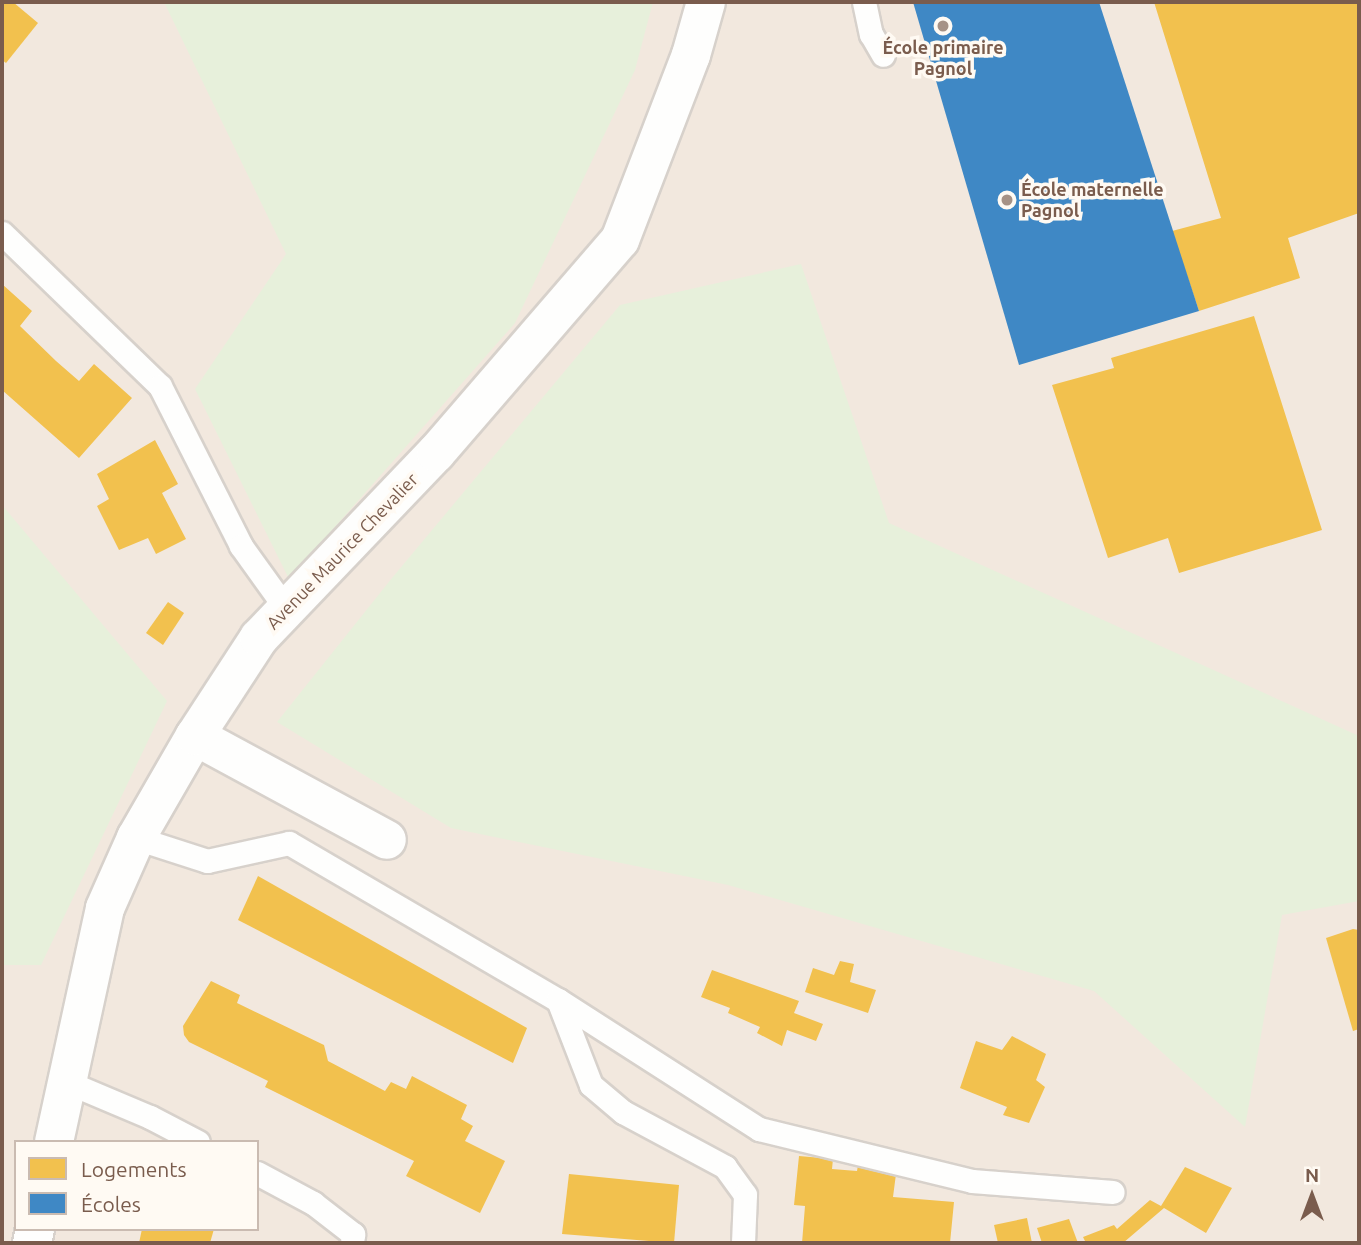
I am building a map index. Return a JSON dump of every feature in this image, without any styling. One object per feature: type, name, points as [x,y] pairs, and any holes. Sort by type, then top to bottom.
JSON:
[{"type":"street","name":"Avenue Maurice Chevalier","points":[[54,1140],[105,908],[136,838],[195,736],[259,638],[436,453],[620,240],[691,55],[706,2]]},
{"type":"street","points":[[195,736],[387,840]]},
{"type":"lane","points":[[864,2],[871,34],[883,55]]},
{"type":"lane","points":[[2,233],[160,386],[241,545],[287,610]]},
{"type":"lane","points":[[136,838],[208,861],[289,843],[558,1000],[759,1129],[972,1181],[1112,1192]]},
{"type":"lane","points":[[558,1000],[591,1086],[623,1112],[725,1167],[745,1195],[743,1243]]},
{"type":"lane","points":[[67,1082],[150,1117],[194,1140]]},
{"type":"lane","points":[[259,1175],[313,1203],[353,1234],[352,1243]]},
{"type":"shaded area","points":[[2,2],[1359,2],[1359,1243],[2,1243]]},
{"type":"green space","points":[[164,2],[653,2],[635,70],[515,323],[289,579],[195,389],[286,254]]},
{"type":"green space","points":[[801,264],[889,523],[1359,736],[1359,901],[1282,915],[1245,1127],[1094,991],[728,885],[451,828],[277,722],[392,578],[620,305]]},
{"type":"green space","points":[[2,505],[167,701],[41,965],[2,965]]},
{"type":"building: Logements","points":[[2,2],[13,2],[38,23],[6,63],[2,60]]},
{"type":"building: Logements","points":[[1154,2],[1359,2],[1359,213],[1288,238],[1300,278],[1199,311],[1172,231],[1221,218]]},
{"type":"building: Logements","points":[[2,284],[32,311],[20,326],[56,361],[79,381],[94,364],[132,398],[79,458],[2,390]]},
{"type":"building: Logements","points":[[1254,316],[1322,530],[1179,573],[1168,538],[1108,558],[1052,385],[1114,368],[1111,358]]},
{"type":"building: Logements","points":[[155,440],[178,484],[162,493],[186,539],[156,554],[148,538],[119,550],[97,506],[109,499],[97,474]]},
{"type":"building: Logements","points":[[168,602],[184,613],[163,645],[146,633]]},
{"type":"building: Logements","points":[[258,876],[527,1028],[513,1063],[238,920]]},
{"type":"building: Logements","points":[[1353,929],[1359,930],[1359,1029],[1353,1031],[1326,938]]},
{"type":"building: Logements","points":[[840,961],[854,964],[850,982],[876,990],[868,1013],[805,992],[813,968],[834,975]]},
{"type":"building: Logements","points":[[712,970],[799,1001],[794,1013],[823,1024],[816,1041],[787,1030],[782,1046],[757,1033],[760,1027],[728,1013],[730,1008],[701,997]]},
{"type":"building: Logements","points":[[211,981],[240,995],[237,1003],[324,1045],[328,1061],[385,1091],[391,1082],[406,1089],[412,1076],[467,1105],[461,1119],[473,1126],[465,1141],[505,1161],[480,1213],[406,1176],[414,1161],[265,1087],[268,1081],[189,1042],[184,1035],[183,1026]]},
{"type":"building: Logements","points":[[1012,1036],[1046,1054],[1036,1080],[1045,1087],[1029,1123],[1003,1115],[1007,1107],[960,1088],[976,1041],[1002,1050]]},
{"type":"building: Logements","points":[[799,1156],[833,1159],[832,1169],[857,1171],[858,1165],[881,1166],[880,1173],[896,1174],[893,1197],[954,1202],[950,1243],[802,1243],[805,1206],[794,1205]]},
{"type":"building: Logements","points":[[1185,1167],[1232,1188],[1206,1233],[1164,1208],[1123,1243],[1086,1243],[1083,1237],[1114,1225],[1117,1229],[1150,1200],[1161,1206]]},
{"type":"building: Logements","points":[[569,1174],[679,1185],[674,1243],[562,1234]]},
{"type":"building: Logements","points":[[1027,1218],[1032,1243],[998,1243],[994,1225]]},
{"type":"building: Logements","points":[[1069,1219],[1078,1243],[1042,1243],[1037,1228]]},
{"type":"building: Logements","points":[[142,1231],[213,1231],[210,1243],[139,1243]]},
{"type":"building: Écoles","points":[[913,2],[1099,2],[1199,311],[1019,365]]},
{"type":"place","name":"École primaire Pagnol","points":[[943,26]]},
{"type":"place","name":"École maternelle Pagnol","points":[[1007,200]]}]
